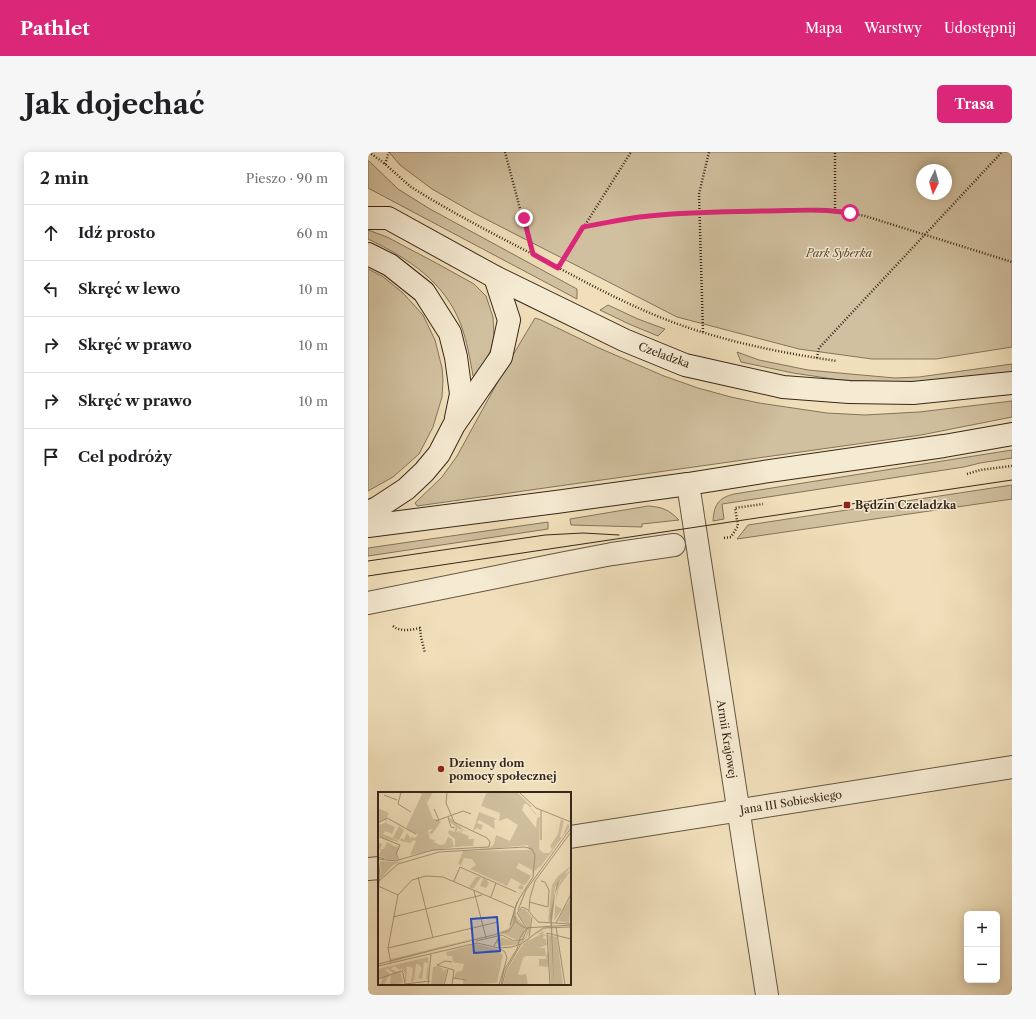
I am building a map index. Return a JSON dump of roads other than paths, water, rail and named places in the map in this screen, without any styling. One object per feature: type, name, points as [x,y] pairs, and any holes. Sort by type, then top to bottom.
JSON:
[{"type":"main road","name":"Czeladzka","points":[[368,218],[388,218],[495,277],[624,340],[685,365],[783,387],[849,392],[914,393],[1012,383]]},
{"type":"main road","points":[[368,254],[390,265],[424,292],[450,333],[456,357],[461,394],[454,426]]},
{"type":"main road","points":[[368,512],[377,508],[406,489],[424,472],[439,454],[454,426],[501,356],[509,320],[495,277]]},
{"type":"main road","points":[[368,526],[688,484],[944,446],[1012,434]]},
{"type":"main road","name":"Armii Krajowej","points":[[688,484],[767,995]]},
{"type":"main road","points":[[368,603],[612,554],[674,545]]},
{"type":"main road","name":"Jana III Sobieskiego","points":[[571,838],[1012,767]]},
{"type":"main road","points":[[368,869],[378,868]]},
{"type":"tram line","points":[[368,576],[1012,480]]},
{"type":"tram line","points":[[368,561],[545,535],[583,533],[619,535]]},
{"type":"place","name":"Będzin Czeladzka","points":[[847,505]]},
{"type":"place","name":"Dzienny dom pomocy społecznej","points":[[441,769]]},
{"type":"park label","name":"Park Syberka","points":[[839,253]]}]
